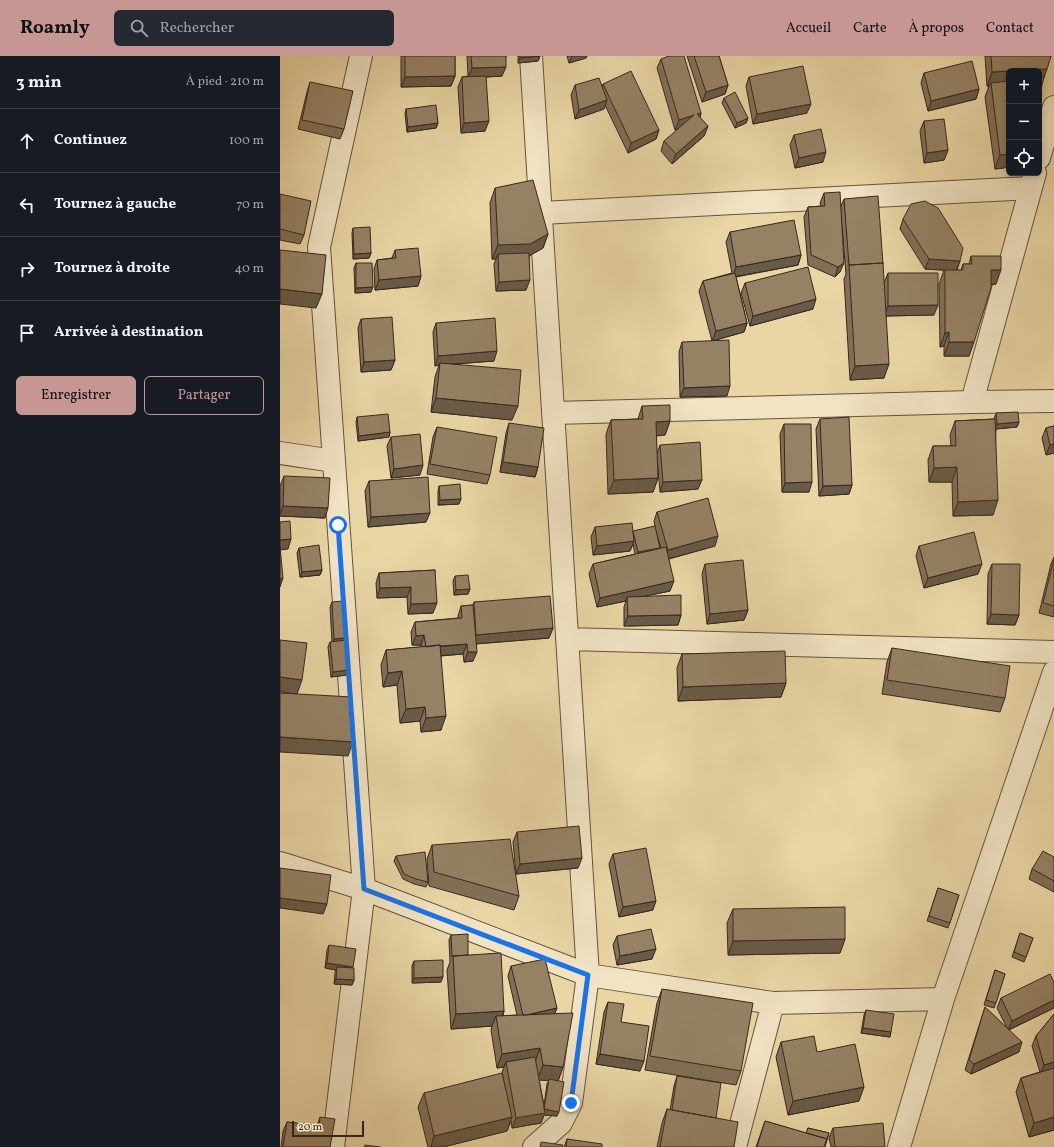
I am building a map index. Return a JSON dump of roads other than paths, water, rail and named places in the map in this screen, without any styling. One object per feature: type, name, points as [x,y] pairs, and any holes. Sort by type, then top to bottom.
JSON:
[{"type":"street","points":[[333,1147],[364,889],[319,247],[361,56]]},
{"type":"street","points":[[531,56],[588,975],[571,1103],[561,1123],[534,1147]]},
{"type":"street","points":[[1042,148],[1054,107]]},
{"type":"street","points":[[541,213],[1032,181],[972,402]]},
{"type":"street","points":[[553,413],[1054,401]]},
{"type":"street","points":[[280,453],[334,461]]},
{"type":"street","points":[[567,639],[1054,652]]},
{"type":"street","points":[[899,1147],[943,999],[1054,672]]},
{"type":"street","points":[[280,862],[364,889],[588,975],[773,1003],[943,999]]},
{"type":"street","points":[[735,1147],[773,1003]]}]
